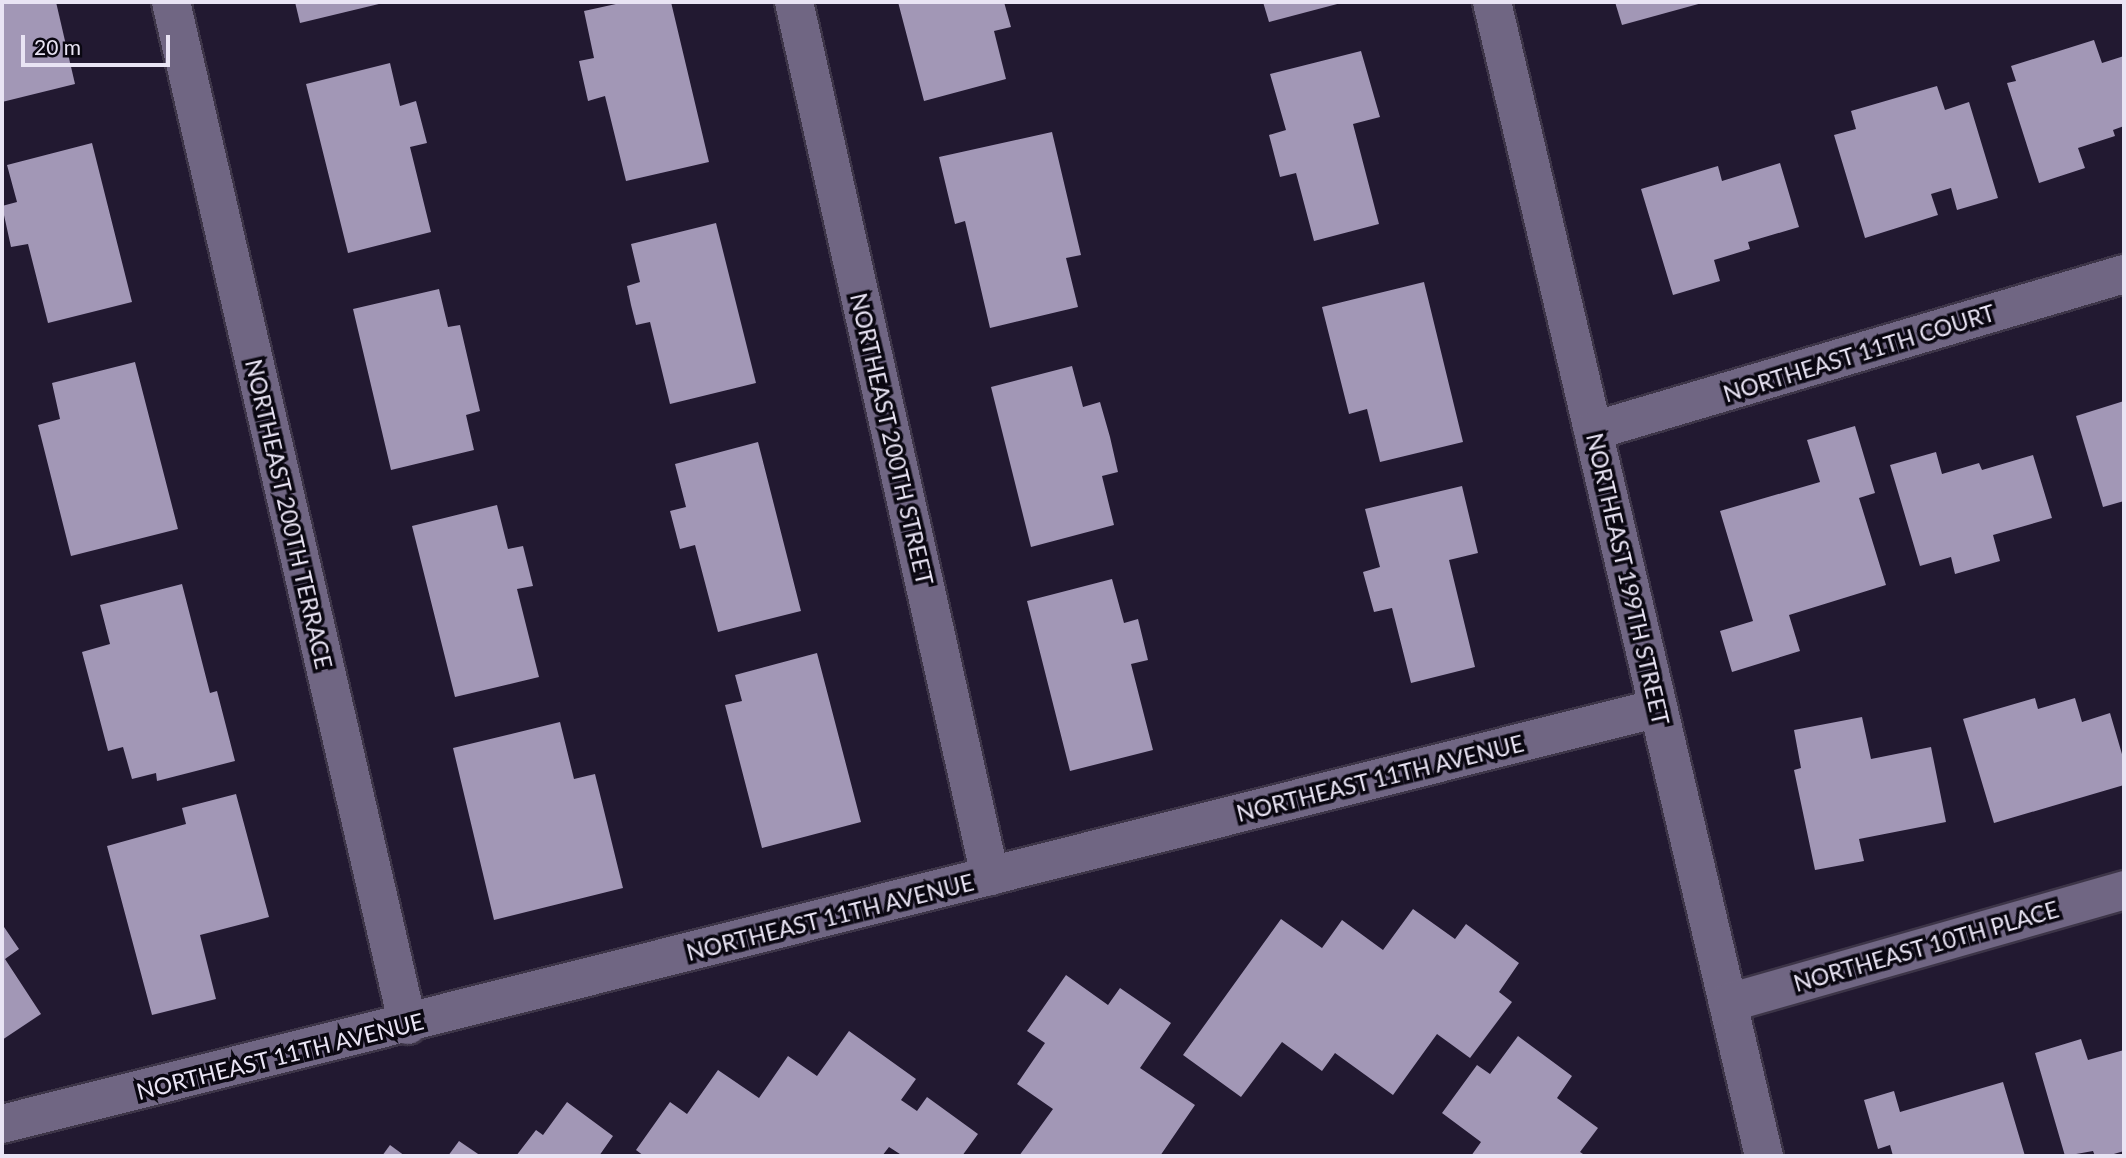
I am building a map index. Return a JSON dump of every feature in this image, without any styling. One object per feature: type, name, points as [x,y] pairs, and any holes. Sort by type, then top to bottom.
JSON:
[{"type":"street","name":"NORTHEAST 200TH TERRACE","points":[[171,2],[408,1025]]},
{"type":"street","name":"NORTHEAST 200TH STREET","points":[[794,2],[990,876]]},
{"type":"street","name":"NORTHEAST 199TH STREET","points":[[1492,2],[1765,1156]]},
{"type":"street","name":"NORTHEAST 11TH COURT","points":[[1593,431],[2124,274]]},
{"type":"street","name":"NORTHEAST 11TH AVENUE","points":[[2,1124],[408,1025],[1658,708]]},
{"type":"street","name":"NORTHEAST 10TH PLACE","points":[[1728,1003],[2124,890]]},
{"type":"building","points":[[2,2],[56,2],[75,84],[2,102]]},
{"type":"building","points":[[295,2],[383,2],[383,3],[300,23]]},
{"type":"building","points":[[625,2],[671,2],[709,162],[626,181],[605,96],[588,101],[579,61],[594,58],[584,11]]},
{"type":"building","points":[[898,2],[1004,2],[1011,27],[994,31],[1006,79],[924,101]]},
{"type":"building","points":[[1263,2],[1341,2],[1341,3],[1269,22]]},
{"type":"building","points":[[1615,2],[1702,2],[1702,3],[1622,25]]},
{"type":"building","points":[[2094,40],[2102,63],[2124,56],[2124,126],[2113,130],[2115,136],[2078,148],[2085,168],[2039,183],[2007,83],[2016,81],[2011,66]]},
{"type":"building","points":[[1361,51],[1380,117],[1353,124],[1379,224],[1314,241],[1296,173],[1280,177],[1269,135],[1286,130],[1270,74]]},
{"type":"building","points":[[390,63],[400,106],[416,101],[427,143],[410,147],[431,232],[348,253],[306,84]]},
{"type":"building","points":[[1937,86],[1945,110],[1969,102],[1998,198],[1957,210],[1951,188],[1931,194],[1938,215],[1865,238],[1834,135],[1856,129],[1851,111]]},
{"type":"building","points":[[1052,132],[1081,255],[1066,258],[1078,307],[990,328],[965,221],[955,224],[939,157]]},
{"type":"building","points":[[92,143],[132,302],[48,323],[28,244],[11,247],[2,206],[17,202],[7,165]]},
{"type":"building","points":[[1780,163],[1799,227],[1748,242],[1750,249],[1714,260],[1720,281],[1673,295],[1641,189],[1718,166],[1722,181]]},
{"type":"building","points":[[716,223],[756,383],[670,404],[650,322],[636,325],[631,305],[627,286],[640,282],[631,244]]},
{"type":"building","points":[[1424,282],[1463,442],[1380,462],[1367,409],[1349,414],[1322,307]]},
{"type":"building","points":[[439,289],[448,327],[460,325],[480,411],[466,415],[474,450],[391,470],[353,309]]},
{"type":"building","points":[[135,362],[178,529],[71,556],[38,425],[60,419],[52,383]]},
{"type":"building","points":[[1072,366],[1083,407],[1100,402],[1110,437],[1118,472],[1102,476],[1114,525],[1031,547],[991,387]]},
{"type":"building","points":[[2124,401],[2124,501],[2103,507],[2076,416]]},
{"type":"building","points":[[1855,426],[1875,493],[1859,498],[1886,585],[1789,615],[1800,651],[1732,672],[1720,631],[1753,621],[1720,511],[1820,482],[1807,440]]},
{"type":"building","points":[[758,442],[801,611],[718,632],[695,545],[680,549],[670,511],[686,507],[675,464]]},
{"type":"building","points":[[1936,452],[1942,474],[1979,463],[1982,470],[2033,455],[2052,518],[1993,535],[2000,561],[1955,574],[1951,557],[1920,566],[1890,465]]},
{"type":"building","points":[[1462,486],[1478,553],[1449,560],[1475,667],[1411,683],[1392,608],[1374,612],[1363,572],[1380,567],[1365,509]]},
{"type":"building","points":[[497,505],[508,549],[523,546],[533,586],[517,589],[539,677],[455,697],[412,526]]},
{"type":"building","points":[[1112,579],[1124,623],[1138,619],[1148,660],[1131,664],[1153,750],[1070,771],[1027,601]]},
{"type":"building","points":[[182,584],[210,693],[217,691],[235,761],[157,781],[156,773],[132,779],[123,747],[108,751],[82,652],[110,644],[100,605]]},
{"type":"building","points":[[817,653],[861,822],[762,848],[725,705],[742,701],[735,675]]},
{"type":"building","points":[[2035,698],[2038,709],[2075,698],[2082,722],[2110,713],[2124,761],[2124,785],[1994,823],[1963,719]]},
{"type":"building","points":[[1862,717],[1871,759],[1931,747],[1946,822],[1859,839],[1864,861],[1815,870],[1794,770],[1801,768],[1794,730]]},
{"type":"building","points":[[560,722],[574,779],[595,774],[623,888],[494,920],[453,748]]},
{"type":"building","points":[[236,794],[269,917],[200,935],[216,999],[152,1015],[107,846],[186,824],[182,808]]},
{"type":"building","points":[[1413,909],[1455,939],[1466,924],[1519,963],[1499,992],[1512,1002],[1470,1058],[1437,1034],[1393,1095],[1335,1053],[1322,1071],[1282,1042],[1241,1097],[1183,1055],[1281,919],[1322,948],[1342,920],[1383,950]]},
{"type":"building","points":[[2,924],[19,949],[5,959],[41,1014],[2,1040]]},
{"type":"building","points":[[1066,975],[1108,1005],[1120,988],[1171,1023],[1140,1068],[1195,1105],[1160,1156],[1019,1156],[1053,1109],[1017,1084],[1045,1043],[1027,1031]]},
{"type":"building","points":[[849,1031],[916,1079],[901,1100],[917,1111],[927,1097],[978,1134],[962,1156],[903,1156],[889,1147],[882,1156],[644,1156],[636,1150],[670,1102],[687,1114],[718,1070],[759,1098],[788,1056],[817,1076]]},
{"type":"building","points":[[1518,1036],[1572,1076],[1557,1098],[1598,1128],[1580,1152],[1586,1156],[1471,1156],[1481,1142],[1442,1113],[1477,1065],[1490,1074]]},
{"type":"building","points":[[2081,1039],[2088,1060],[2124,1050],[2124,1151],[2107,1156],[2095,1156],[2093,1151],[2065,1156],[2035,1053]]},
{"type":"building","points":[[2003,1082],[2025,1156],[1893,1156],[1890,1145],[1878,1149],[1864,1100],[1894,1091],[1900,1112]]},
{"type":"building","points":[[567,1102],[613,1136],[599,1156],[516,1156],[536,1130],[543,1135]]},
{"type":"building","points":[[459,1141],[481,1156],[448,1156]]},
{"type":"building","points":[[390,1145],[405,1156],[382,1156]]}]
